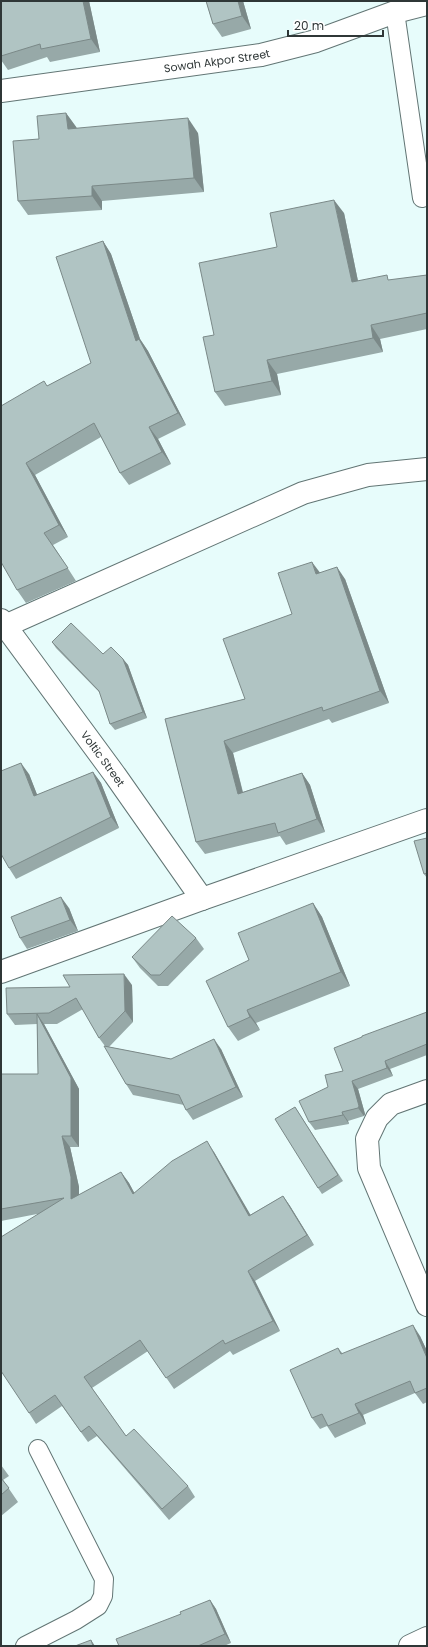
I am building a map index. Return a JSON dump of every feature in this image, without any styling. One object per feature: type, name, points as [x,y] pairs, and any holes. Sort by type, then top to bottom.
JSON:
[{"type":"street","name":"Sowah Akpor Street","points":[[1,91],[261,55],[316,41],[395,6],[427,4]]},
{"type":"street","points":[[3,623],[303,493],[368,475],[427,469]]},
{"type":"street","name":"Voltic Street","points":[[3,623],[115,774],[202,899]]},
{"type":"street","points":[[1,972],[202,899],[427,820]]},
{"type":"street","points":[[427,1091],[391,1104],[377,1118],[367,1139],[369,1168],[427,1305]]},
{"type":"street","points":[[410,1646],[427,1638]]},
{"type":"lane","points":[[395,6],[422,198]]},
{"type":"lane","points":[[24,1646],[76,1620],[98,1606],[103,1596],[104,1579],[38,1448]]},
{"type":"building","points":[[1,1],[83,1],[91,39],[41,49],[40,44],[1,56]]},
{"type":"building","points":[[206,1],[238,1],[242,16],[213,24]]},
{"type":"building","points":[[66,113],[68,129],[188,118],[194,178],[92,186],[92,196],[18,201],[13,141],[39,139],[37,116]]},
{"type":"building","points":[[334,200],[352,282],[387,275],[388,280],[427,275],[427,313],[371,325],[373,338],[267,360],[272,381],[215,392],[203,337],[214,335],[199,263],[277,247],[270,213]]},
{"type":"building","points":[[103,241],[136,341],[139,339],[178,413],[149,427],[162,452],[120,473],[94,423],[26,463],[59,525],[44,533],[68,568],[17,590],[1,562],[1,406],[44,381],[47,386],[91,363],[56,257]]},
{"type":"building","points":[[312,562],[316,574],[337,567],[380,691],[323,711],[322,707],[224,741],[238,794],[302,773],[317,819],[278,833],[275,823],[196,842],[165,719],[245,699],[223,639],[292,614],[278,573]]},
{"type":"building","points":[[71,623],[103,654],[111,647],[123,659],[143,712],[110,724],[99,691],[52,642]]},
{"type":"building","points":[[21,763],[34,796],[93,772],[111,817],[9,868],[1,854],[1,771]]},
{"type":"building","points":[[427,838],[427,873],[424,874],[414,841]]},
{"type":"building","points":[[61,897],[70,920],[20,938],[11,917]]},
{"type":"building","points":[[313,903],[341,972],[247,1010],[250,1017],[228,1027],[206,981],[249,960],[238,933]]},
{"type":"building","points":[[172,916],[196,938],[160,975],[151,975],[132,957]]},
{"type":"building","points":[[124,974],[125,1011],[99,1038],[76,998],[49,1013],[7,1014],[6,988],[70,987],[63,975]]},
{"type":"building","points":[[427,1012],[427,1044],[385,1061],[387,1068],[352,1081],[359,1106],[358,1108],[342,1112],[343,1115],[309,1122],[299,1101],[328,1087],[325,1075],[343,1071],[334,1048]]},
{"type":"building","points":[[37,1014],[71,1078],[71,1136],[62,1136],[71,1177],[71,1199],[121,1172],[133,1194],[172,1161],[207,1141],[249,1216],[283,1196],[307,1235],[248,1271],[273,1321],[225,1344],[223,1340],[166,1378],[140,1340],[84,1377],[126,1436],[134,1429],[188,1486],[162,1509],[89,1426],[81,1432],[55,1395],[29,1413],[1,1371],[1,1237],[64,1198],[1,1209],[1,1074],[38,1074]]},
{"type":"building","points":[[214,1039],[236,1087],[186,1110],[179,1095],[126,1084],[104,1046],[171,1059]]},
{"type":"building","points":[[295,1107],[338,1175],[318,1188],[275,1119]]},
{"type":"building","points":[[413,1325],[427,1358],[427,1388],[415,1393],[410,1381],[355,1404],[359,1413],[328,1426],[322,1414],[312,1418],[290,1370],[338,1348],[341,1354]]},
{"type":"building","points":[[1,1478],[9,1488],[1,1495]]},
{"type":"building","points":[[210,1600],[225,1634],[198,1646],[119,1646],[116,1639],[181,1614],[180,1612]]},
{"type":"building","points":[[91,1640],[93,1646],[75,1646]]}]
